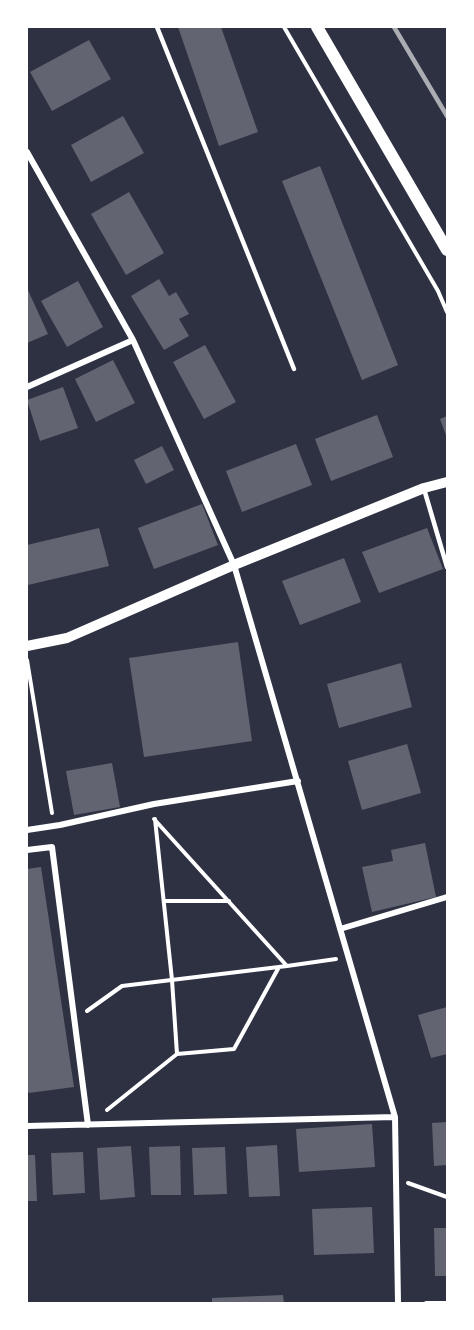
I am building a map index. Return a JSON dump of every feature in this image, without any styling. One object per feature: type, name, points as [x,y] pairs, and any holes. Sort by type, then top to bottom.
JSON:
[{"type":"main road","points":[[317,27],[447,250]]},
{"type":"street","points":[[27,152],[133,340],[234,566],[395,1117],[398,1303]]},
{"type":"street","points":[[27,387],[133,340]]},
{"type":"street","points":[[27,646],[67,638],[234,566],[424,489],[447,482]]},
{"type":"street","points":[[27,830],[154,804],[297,781]]},
{"type":"street","points":[[27,850],[52,847],[88,1125]]},
{"type":"street","points":[[340,929],[447,897]]},
{"type":"street","points":[[27,1126],[395,1117]]},
{"type":"lane","points":[[157,27],[294,369]]},
{"type":"lane","points":[[424,489],[447,567]]},
{"type":"path","points":[[284,27],[438,291],[447,312]]},
{"type":"path","points":[[27,659],[54,826]]},
{"type":"path","points":[[154,804],[172,980],[177,1054]]},
{"type":"path","points":[[144,821],[155,819]]},
{"type":"path","points":[[155,819],[286,966]]},
{"type":"path","points":[[164,901],[229,901]]},
{"type":"path","points":[[74,1020],[122,986],[348,957]]},
{"type":"path","points":[[88,1125],[177,1054],[234,1049],[279,967]]},
{"type":"path","points":[[88,998],[91,1021]]},
{"type":"path","points":[[396,1178],[447,1197]]},
{"type":"path","points":[[426,1303],[447,1303]]},
{"type":"building","points":[[178,27],[221,27],[258,132],[219,146]]},
{"type":"building","points":[[89,40],[111,79],[52,111],[30,72]]},
{"type":"building","points":[[123,116],[144,153],[91,182],[71,145]]},
{"type":"building","points":[[320,166],[398,365],[362,380],[282,181]]},
{"type":"building","points":[[129,192],[164,253],[126,275],[91,214]]},
{"type":"building","points":[[159,279],[169,296],[176,292],[189,314],[179,319],[189,336],[164,350],[131,296]]},
{"type":"building","points":[[78,281],[103,327],[67,347],[41,301]]},
{"type":"building","points":[[27,288],[48,334],[27,343]]},
{"type":"building","points":[[205,345],[236,402],[204,419],[173,362]]},
{"type":"building","points":[[113,360],[135,403],[96,422],[75,379]]},
{"type":"building","points":[[63,387],[78,428],[40,441],[27,400]]},
{"type":"building","points":[[377,415],[393,457],[331,481],[315,439]]},
{"type":"building","points":[[447,416],[447,438],[440,419]]},
{"type":"building","points":[[296,444],[312,485],[242,512],[226,471]]},
{"type":"building","points":[[162,446],[174,470],[146,484],[134,460]]},
{"type":"building","points":[[202,504],[218,545],[154,569],[138,528]]},
{"type":"building","points":[[99,528],[109,566],[28,585],[27,545]]},
{"type":"building","points":[[427,528],[443,569],[379,593],[362,552]]},
{"type":"building","points":[[344,558],[361,602],[300,625],[282,581]]},
{"type":"building","points":[[238,642],[252,741],[144,757],[129,658]]},
{"type":"building","points":[[401,663],[412,707],[339,728],[327,684]]},
{"type":"building","points":[[407,744],[421,793],[362,810],[348,761]]},
{"type":"building","points":[[112,763],[120,807],[74,815],[66,771]]},
{"type":"building","points":[[425,843],[436,897],[372,912],[362,867],[393,861],[391,850]]},
{"type":"building","points":[[41,867],[74,1087],[29,1093],[27,1089],[27,869]]},
{"type":"building","points":[[447,1007],[447,1054],[431,1058],[418,1015]]},
{"type":"building","points":[[447,1122],[447,1165],[434,1166],[432,1123]]},
{"type":"building","points":[[372,1124],[375,1167],[299,1172],[296,1129]]},
{"type":"building","points":[[277,1145],[280,1196],[249,1197],[246,1147]]},
{"type":"building","points":[[131,1146],[135,1197],[100,1200],[97,1148]]},
{"type":"building","points":[[180,1146],[181,1195],[151,1195],[149,1147]]},
{"type":"building","points":[[225,1147],[227,1194],[194,1195],[192,1148]]},
{"type":"building","points":[[83,1152],[85,1193],[53,1195],[51,1153]]},
{"type":"building","points":[[27,1155],[35,1155],[37,1201],[27,1201]]},
{"type":"building","points":[[372,1207],[374,1253],[314,1255],[312,1209]]},
{"type":"building","points":[[434,1228],[447,1228],[447,1276],[435,1276]]},
{"type":"building","points":[[283,1295],[284,1303],[212,1303],[212,1298]]},
{"type":"railway","points":[[394,27],[447,116]]}]
